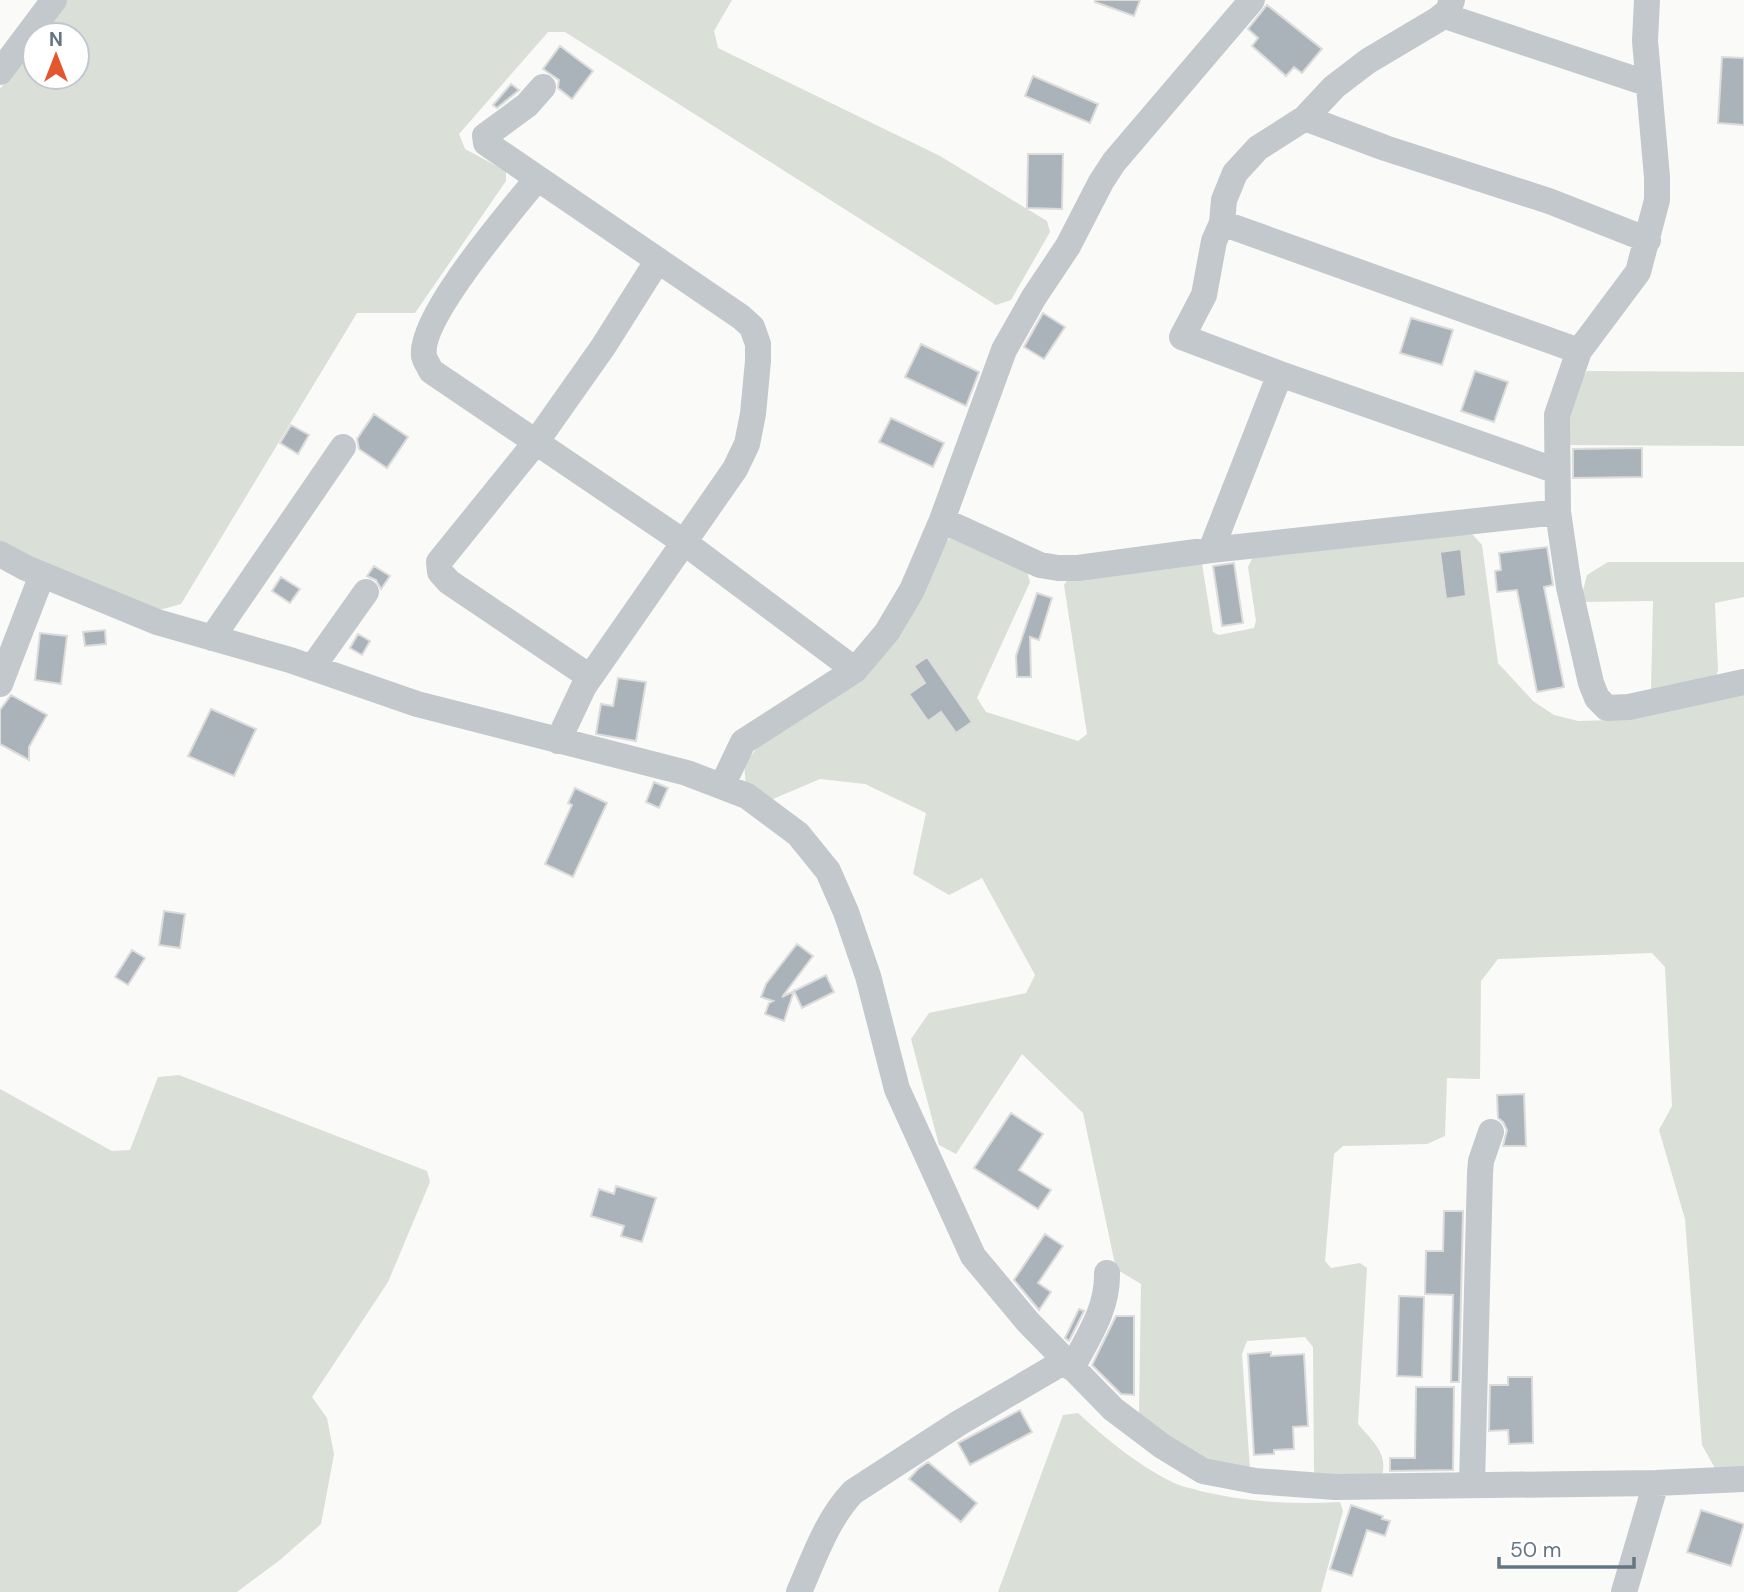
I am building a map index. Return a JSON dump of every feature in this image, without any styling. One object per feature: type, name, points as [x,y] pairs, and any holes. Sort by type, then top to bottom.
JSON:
[{"type":"street","points":[[0,72],[54,0]]},
{"type":"street","points":[[722,786],[743,742],[855,670],[887,632],[912,590],[942,520],[1004,350],[1034,297],[1068,246],[1114,162],[1252,0]]},
{"type":"street","points":[[1647,0],[1645,41],[1657,200],[1638,272],[1632,284],[1579,351],[1556,415],[1558,513],[1569,587],[1591,683],[1597,698],[1607,708],[1629,707],[1744,682]]},
{"type":"street","points":[[1450,5],[1451,18],[1648,84]]},
{"type":"street","points":[[1450,5],[1437,20],[1368,61],[1334,87],[1306,118],[1258,148],[1235,173],[1224,200],[1222,223],[1214,241],[1204,295],[1182,337],[1557,471]]},
{"type":"street","points":[[543,87],[527,105],[485,136],[486,143],[741,317],[752,327],[758,344],[753,414],[747,444],[735,470],[590,677],[558,741]]},
{"type":"street","points":[[1306,118],[1385,148],[1549,201],[1648,240]]},
{"type":"street","points":[[537,179],[488,240],[442,306],[425,342],[424,357],[431,370],[685,543],[855,670]]},
{"type":"street","points":[[1222,223],[1579,351]]},
{"type":"street","points":[[590,677],[449,582],[440,572],[439,562],[536,442],[603,347],[658,260]]},
{"type":"street","points":[[1211,550],[1280,374]]},
{"type":"street","points":[[212,638],[343,447]]},
{"type":"street","points":[[942,520],[1040,565],[1078,568],[1211,550],[1558,513]]},
{"type":"street","points":[[0,554],[42,575],[156,622],[312,668],[417,704],[687,774],[722,786],[747,796],[798,834],[828,871],[868,975],[897,1089],[973,1256],[1113,1409],[1162,1446],[1203,1471],[1255,1481],[1335,1487],[1656,1483],[1744,1479]]},
{"type":"street","points":[[0,684],[42,575]]},
{"type":"street","points":[[312,668],[366,592]]},
{"type":"street","points":[[1472,1485],[1480,1173],[1481,1161],[1491,1132]]},
{"type":"street","points":[[799,1592],[829,1526],[853,1492],[959,1423],[1069,1364],[1103,1308],[1108,1293],[1107,1273]]},
{"type":"street","points":[[1625,1592],[1656,1483]]},
{"type":"shaded area","points":[[67,0],[732,0],[714,31],[718,48],[940,156],[1047,221],[1050,232],[1011,300],[996,305],[565,32],[548,32],[459,134],[465,149],[506,171],[506,181],[415,313],[357,313],[181,604],[152,612],[0,545],[0,89],[21,61],[21,91],[91,91],[91,21],[51,21]]},
{"type":"shaded area","points":[[1587,371],[1744,372],[1744,446],[1564,445],[1571,393]]},
{"type":"shaded area","points":[[1459,530],[1473,535],[1482,545],[1498,663],[1533,701],[1554,715],[1578,721],[1612,720],[1744,690],[1744,1468],[1716,1470],[1702,1445],[1685,1219],[1659,1130],[1672,1106],[1665,967],[1652,953],[1498,959],[1481,981],[1480,1079],[1447,1078],[1445,1136],[1427,1144],[1343,1146],[1334,1154],[1325,1261],[1331,1268],[1360,1263],[1367,1268],[1358,1424],[1382,1456],[1383,1472],[1380,1481],[1324,1481],[1314,1471],[1313,1347],[1305,1337],[1247,1341],[1242,1354],[1250,1470],[1216,1467],[1139,1416],[1141,1284],[1116,1269],[1083,1113],[1022,1054],[956,1154],[939,1145],[911,1039],[929,1013],[1026,993],[1035,975],[982,878],[949,895],[913,874],[926,813],[865,784],[820,779],[766,802],[746,787],[744,764],[766,737],[864,677],[943,545],[953,535],[1027,572],[1030,582],[977,698],[986,712],[1078,741],[1087,734],[1064,585],[1070,576],[1202,564],[1213,632],[1219,635],[1254,628],[1256,621],[1248,567],[1260,552]]},
{"type":"shaded area","points":[[1608,562],[1744,562],[1744,597],[1715,603],[1718,671],[1714,681],[1651,691],[1653,601],[1580,602],[1587,575]]},
{"type":"shaded area","points":[[179,1075],[427,1171],[430,1182],[388,1282],[312,1397],[327,1418],[334,1454],[321,1524],[280,1560],[237,1592],[0,1592],[0,1089],[112,1151],[130,1150],[158,1077]]},
{"type":"shaded area","points":[[1078,1413],[1112,1443],[1180,1486],[1252,1500],[1287,1503],[1340,1502],[1343,1511],[1321,1592],[998,1592],[1063,1415]]},
{"type":"building","points":[[1095,0],[1140,0],[1134,16]]},
{"type":"building","points":[[1267,5],[1322,49],[1302,73],[1294,67],[1286,76],[1252,46],[1258,38],[1248,29]]},
{"type":"building","points":[[560,46],[593,71],[572,99],[558,88],[559,80],[543,69]]},
{"type":"building","points":[[1722,57],[1744,58],[1744,125],[1718,123]]},
{"type":"building","points":[[1033,76],[1098,104],[1090,123],[1025,96]]},
{"type":"building","points":[[511,84],[519,90],[497,108],[493,105]]},
{"type":"building","points":[[1028,154],[1063,154],[1062,209],[1027,208]]},
{"type":"building","points":[[1043,313],[1065,327],[1044,359],[1024,347]]},
{"type":"building","points":[[1411,318],[1453,330],[1442,365],[1400,353]]},
{"type":"building","points":[[921,344],[979,372],[966,406],[905,377]]},
{"type":"building","points":[[1475,371],[1508,382],[1494,422],[1461,411]]},
{"type":"building","points":[[374,414],[408,437],[387,468],[359,449],[357,439]]},
{"type":"building","points":[[891,418],[944,443],[933,467],[879,442]]},
{"type":"building","points":[[291,425],[309,435],[298,454],[280,443]]},
{"type":"building","points":[[1642,448],[1642,477],[1573,478],[1573,449]]},
{"type":"building","points":[[1547,547],[1553,585],[1544,587],[1564,687],[1537,692],[1517,590],[1497,592],[1495,571],[1501,570],[1499,553]]},
{"type":"building","points":[[1461,549],[1466,596],[1446,599],[1440,552]]},
{"type":"building","points":[[1234,563],[1243,623],[1222,626],[1213,566]]},
{"type":"building","points":[[374,566],[390,576],[381,589],[376,580],[367,576]]},
{"type":"building","points":[[281,577],[300,589],[290,603],[272,591]]},
{"type":"building","points":[[1037,593],[1052,598],[1039,640],[1030,637],[1031,677],[1017,677],[1016,656]]},
{"type":"building","points":[[105,630],[106,644],[85,646],[83,632]]},
{"type":"building","points":[[40,633],[67,636],[61,684],[35,680]]},
{"type":"building","points":[[358,634],[370,641],[362,655],[350,648]]},
{"type":"building","points":[[927,657],[972,722],[956,733],[941,712],[928,721],[909,694],[925,683],[914,666]]},
{"type":"building","points":[[618,678],[646,682],[636,741],[596,734],[601,704],[613,706]]},
{"type":"building","points":[[11,695],[47,715],[29,747],[29,760],[0,744],[0,710]]},
{"type":"building","points":[[211,709],[256,729],[234,776],[188,756]]},
{"type":"building","points":[[654,782],[668,788],[659,808],[646,802]]},
{"type":"building","points":[[575,788],[607,803],[573,877],[545,864],[572,805],[568,803]]},
{"type":"building","points":[[164,911],[185,914],[180,948],[159,945]]},
{"type":"building","points":[[797,944],[813,956],[782,997],[794,991],[784,1021],[765,1014],[769,1003],[773,1001],[761,997],[766,984]]},
{"type":"building","points":[[132,950],[145,958],[128,985],[115,977]]},
{"type":"building","points":[[826,975],[834,992],[802,1008],[794,991]]},
{"type":"building","points":[[1524,1094],[1526,1146],[1503,1146],[1507,1130],[1498,1118],[1497,1095]]},
{"type":"building","points":[[1011,1113],[1043,1134],[1019,1170],[1051,1190],[1038,1209],[974,1168]]},
{"type":"building","points":[[616,1186],[656,1198],[642,1242],[621,1236],[624,1226],[591,1216],[599,1189],[614,1194]]},
{"type":"building","points":[[1444,1211],[1463,1211],[1459,1382],[1451,1382],[1453,1295],[1425,1294],[1426,1251],[1443,1251]]},
{"type":"building","points":[[1045,1234],[1063,1246],[1038,1283],[1051,1292],[1039,1310],[1014,1280]]},
{"type":"building","points":[[1399,1296],[1424,1297],[1422,1377],[1397,1376]]},
{"type":"building","points":[[1079,1309],[1084,1311],[1069,1341],[1065,1338]]},
{"type":"building","points":[[1116,1316],[1134,1316],[1134,1395],[1121,1394],[1092,1365]]},
{"type":"building","points":[[1271,1352],[1271,1356],[1304,1354],[1308,1426],[1293,1427],[1294,1449],[1254,1455],[1248,1354]]},
{"type":"building","points":[[1508,1377],[1532,1377],[1533,1443],[1509,1444],[1508,1430],[1489,1431],[1490,1385],[1508,1385]]},
{"type":"building","points":[[1416,1387],[1454,1387],[1453,1470],[1390,1471],[1390,1458],[1415,1458]]},
{"type":"building","points":[[1020,1410],[1032,1432],[970,1465],[958,1443]]},
{"type":"building","points":[[928,1462],[977,1503],[961,1522],[909,1479]]},
{"type":"building","points":[[1351,1505],[1390,1521],[1385,1536],[1367,1530],[1352,1576],[1330,1569]]},
{"type":"building","points":[[1701,1510],[1744,1524],[1731,1566],[1687,1552]]}]
